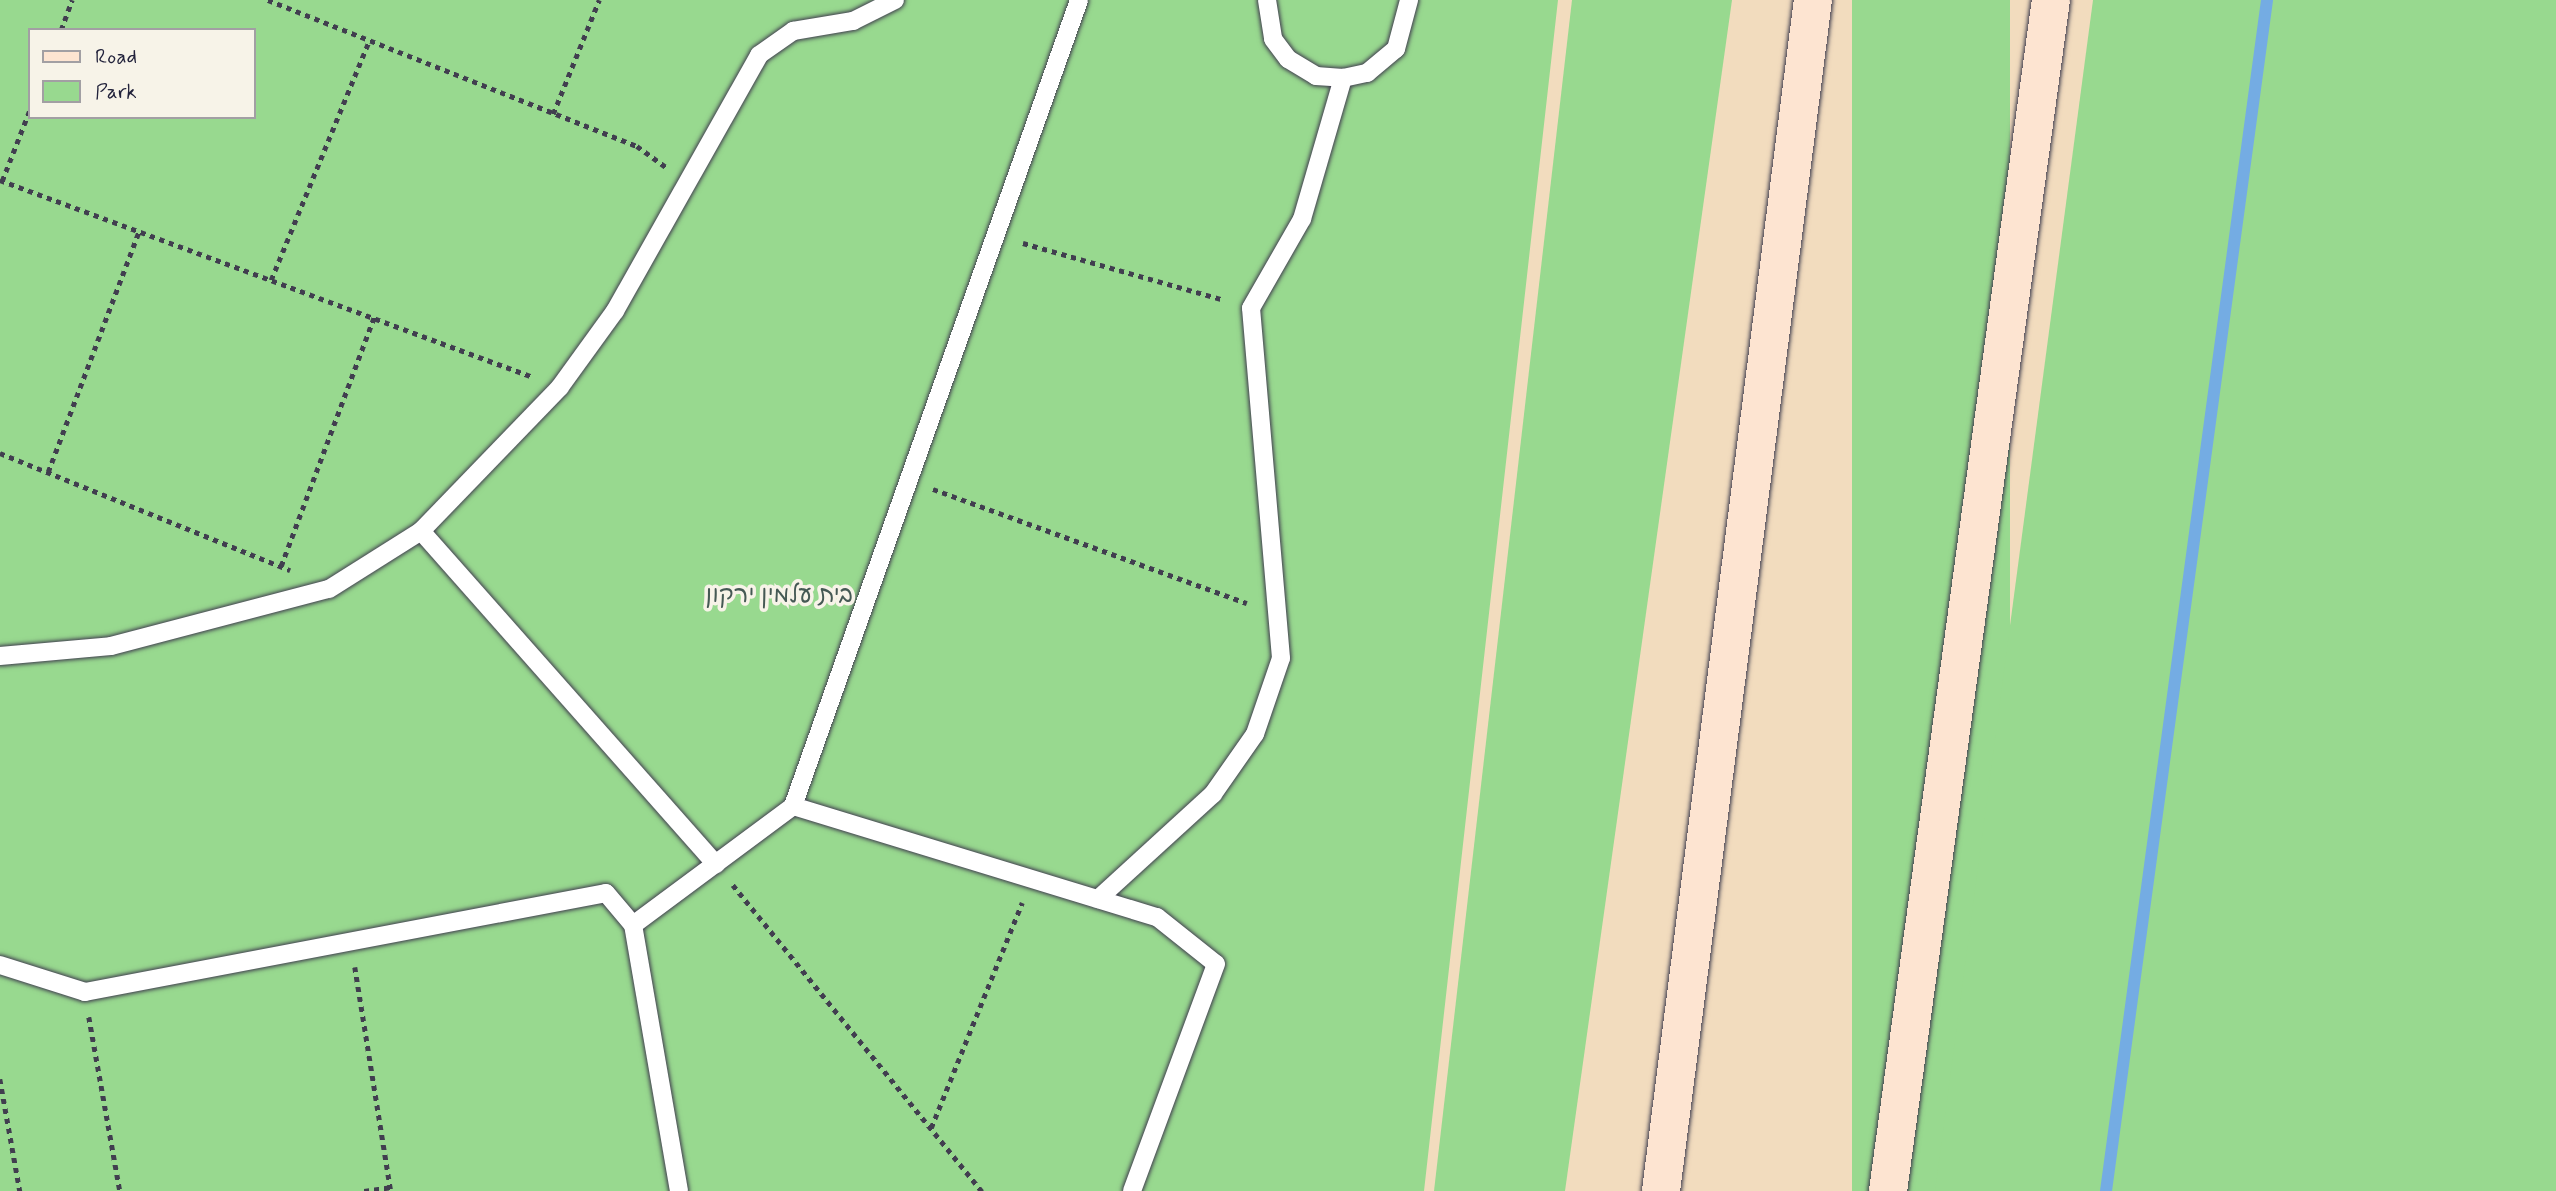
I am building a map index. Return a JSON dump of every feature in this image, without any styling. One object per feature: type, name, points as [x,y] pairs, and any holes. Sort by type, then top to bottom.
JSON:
[{"type":"main road","points":[[1661,1191],[1813,0]]},
{"type":"main road","points":[[1888,1191],[2051,0]]},
{"type":"lane","points":[[0,656],[111,646],[329,589],[421,531],[561,387],[615,311],[759,55],[793,31],[853,21],[895,0]]},
{"type":"lane","points":[[633,925],[793,806],[1079,0]]},
{"type":"lane","points":[[1267,0],[1273,39],[1288,59],[1316,76],[1343,78],[1367,73],[1396,49],[1409,0]]},
{"type":"lane","points":[[1098,899],[1213,794],[1255,734],[1281,657],[1251,308],[1302,219],[1343,78]]},
{"type":"lane","points":[[421,531],[716,864]]},
{"type":"lane","points":[[793,806],[1157,917],[1216,964],[1132,1191]]},
{"type":"lane","points":[[0,965],[85,992],[606,893],[633,925],[680,1191]]},
{"type":"path","points":[[62,28],[72,0]]},
{"type":"path","points":[[268,0],[637,146],[686,182]]},
{"type":"path","points":[[553,114],[599,1],[592,0]]},
{"type":"path","points":[[271,280],[369,41]]},
{"type":"path","points":[[28,114],[1,181],[561,387]]},
{"type":"path","points":[[48,472],[139,231]]},
{"type":"path","points":[[996,234],[1251,308]]},
{"type":"path","points":[[281,566],[374,317]]},
{"type":"path","points":[[0,453],[281,566],[329,589]]},
{"type":"path","points":[[909,481],[1276,614]]},
{"type":"path","points":[[716,864],[982,1191]]},
{"type":"path","points":[[931,1128],[1031,879]]},
{"type":"path","points":[[350,940],[391,1189],[364,1191]]},
{"type":"path","points":[[85,992],[120,1191]]},
{"type":"path","points":[[0,1079],[20,1191]]},
{"type":"green space","name":"בית עלמין ירקון","points":[[0,0],[1558,0],[1424,1191],[0,1191]]},
{"type":"green space","points":[[1572,0],[1732,0],[1565,1191],[1434,1191]]},
{"type":"green space","points":[[1852,0],[2010,0],[2010,1191],[1852,1191]]},
{"type":"green space","points":[[2093,0],[2556,0],[2556,1191],[1935,1191]]},
{"type":"waterway","points":[[2106,1191],[2267,0]]}]
